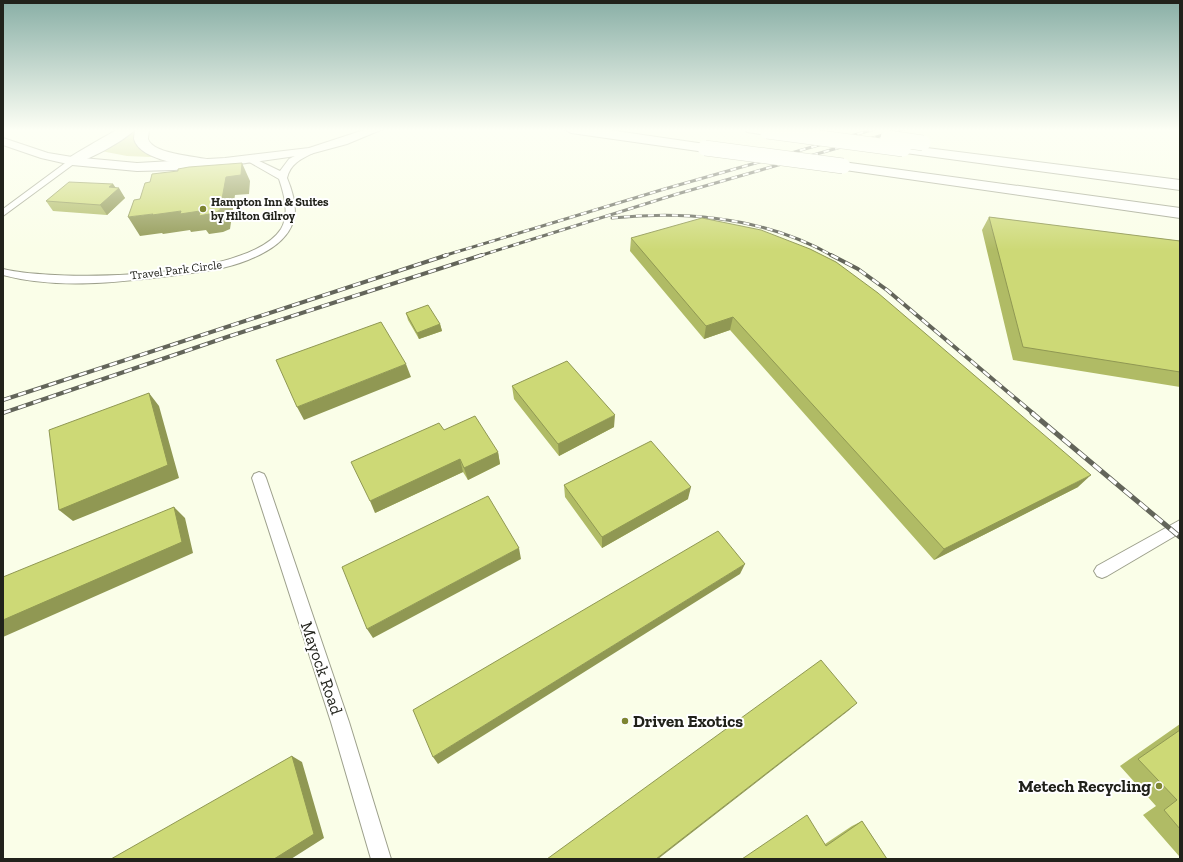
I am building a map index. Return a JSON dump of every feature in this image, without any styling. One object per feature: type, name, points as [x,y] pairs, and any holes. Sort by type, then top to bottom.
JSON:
[{"type":"highway","points":[[866,169],[1180,213]]},
{"type":"highway","points":[[1061,169],[1180,185]]},
{"type":"street","points":[[3,213],[61,169]]},
{"type":"street","points":[[268,169],[282,178],[286,169]]},
{"type":"street","name":"Travel Park Circle","points":[[3,272],[25,278],[108,278],[202,268],[243,259],[275,242],[284,232],[289,223],[291,207],[282,178]]},
{"type":"street","name":"Mayock Road","points":[[259,478],[340,722],[381,859]]},
{"type":"street","points":[[1102,570],[1180,526]]},
{"type":"building","points":[[178,169],[241,169],[241,175],[226,177],[220,210],[214,213],[199,216],[200,211],[180,214],[181,211],[128,217],[134,200],[140,199],[145,183],[150,182],[152,174],[178,171]]},
{"type":"building","points":[[69,182],[113,184],[109,187],[119,188],[100,205],[46,201]]},
{"type":"building","points":[[989,217],[1180,241],[1180,372],[1023,347]]},
{"type":"building","points":[[702,218],[761,230],[810,249],[836,262],[878,293],[1091,475],[944,549],[733,317],[706,326],[631,238]]},
{"type":"building","points":[[428,305],[440,324],[417,333],[406,313]]},
{"type":"building","points":[[381,322],[406,364],[297,407],[276,360]]},
{"type":"building","points":[[567,361],[615,415],[558,444],[512,386]]},
{"type":"building","points":[[149,393],[168,465],[59,510],[49,430]]},
{"type":"building","points":[[475,416],[498,452],[464,468],[460,459],[370,501],[351,462],[439,423],[444,430]]},
{"type":"building","points":[[651,441],[691,487],[602,537],[564,485]]},
{"type":"building","points":[[488,496],[519,548],[367,629],[342,567]]},
{"type":"building","points":[[174,507],[182,542],[3,620],[3,577]]},
{"type":"building","points":[[718,531],[745,564],[433,757],[413,710]]},
{"type":"building","points":[[821,660],[857,703],[656,859],[547,859]]},
{"type":"building","points":[[1180,730],[1180,829],[1164,810],[1177,800],[1138,759]]},
{"type":"building","points":[[292,756],[314,834],[274,859],[111,859]]},
{"type":"building","points":[[807,815],[826,846],[862,821],[887,859],[742,859]]},
{"type":"railway","points":[[443,256],[734,169]]},
{"type":"railway","points":[[479,256],[677,194],[764,169]]},
{"type":"railway","points":[[612,218],[669,215],[698,216],[726,220],[754,225],[781,233],[807,243],[831,255]]},
{"type":"railway","points":[[3,400],[447,255]]},
{"type":"railway","points":[[3,413],[227,337],[482,255]]},
{"type":"railway","points":[[831,255],[858,269],[887,290],[1034,414]]},
{"type":"railway","points":[[1032,413],[1180,537]]},
{"type":"place","name":"Hampton Inn & Suites by Hilton Gilroy","points":[[203,209]]},
{"type":"place","name":"Driven Exotics","points":[[625,721]]},
{"type":"place","name":"Metech Recycling","points":[[1159,786]]}]
